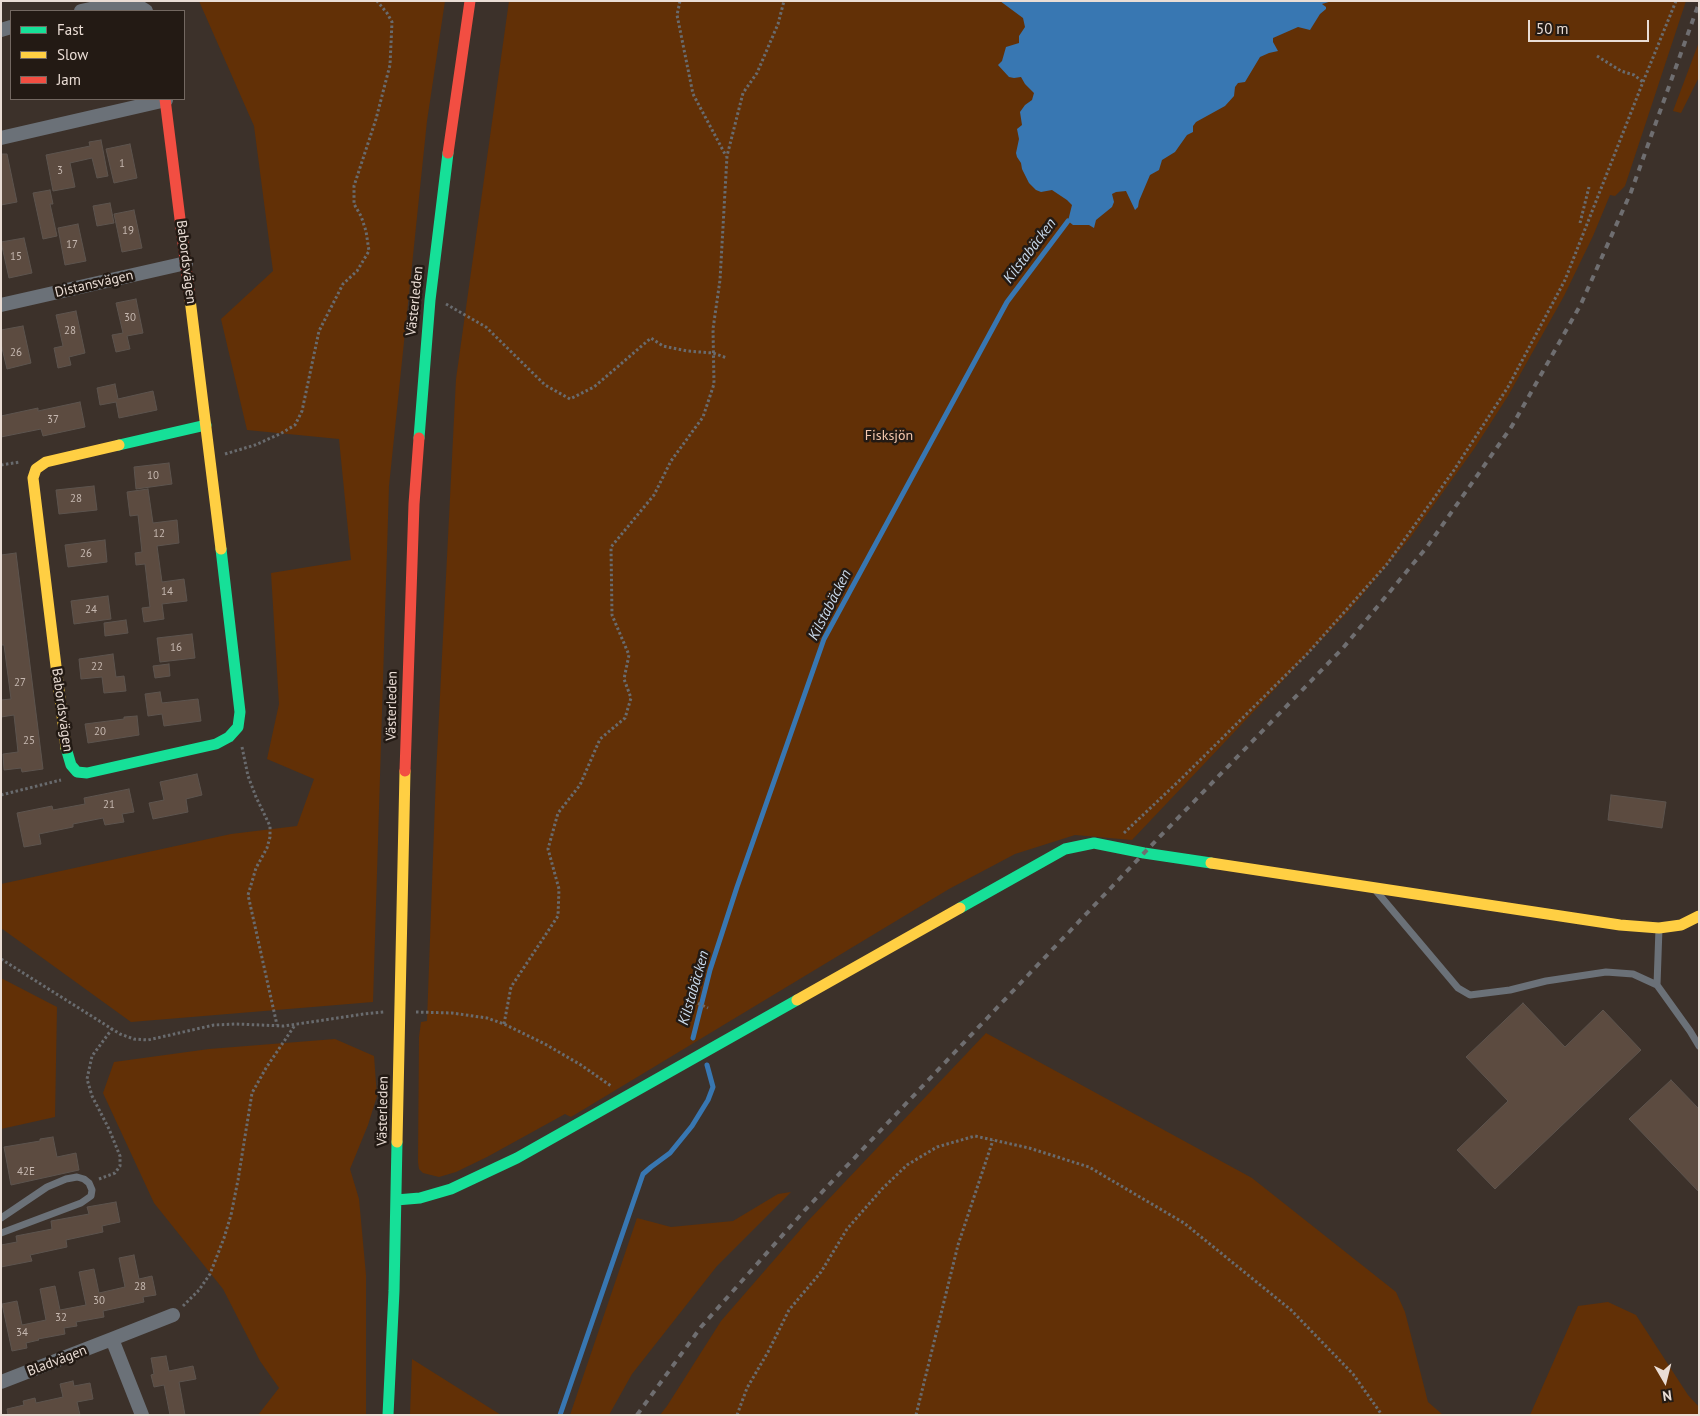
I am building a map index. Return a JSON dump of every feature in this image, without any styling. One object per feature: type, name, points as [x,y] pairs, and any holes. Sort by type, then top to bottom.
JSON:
[{"type":"street","name":"Västerleden","points":[[388,1415],[394,1300],[410,593],[414,504],[430,300],[451,127],[470,1]]},
{"type":"street","points":[[86,10],[124,4],[138,6],[144,10]]},
{"type":"street","points":[[1,138],[161,100]]},
{"type":"street","name":"Babordsvägen","points":[[165,100],[240,712],[238,727]]},
{"type":"street","name":"Distansvägen","points":[[1,305],[186,263]]},
{"type":"street","name":"Babordsvägen","points":[[77,772],[70,765],[66,752],[33,478],[36,469],[46,462],[206,425]]},
{"type":"street","points":[[77,772],[87,773],[216,744],[229,737],[238,727]]},
{"type":"street","points":[[396,1200],[420,1198],[451,1189],[517,1158],[1065,849],[1094,843],[1144,853],[1620,925],[1658,928],[1681,925],[1699,916]]},
{"type":"street","name":"Bladvägen","points":[[1,1382],[173,1315]]},
{"type":"street","points":[[112,1339],[142,1415]]},
{"type":"lane","points":[[1373,888],[1458,988],[1470,995],[1510,990],[1606,972],[1633,974],[1657,985],[1699,1046]]},
{"type":"lane","points":[[1657,985],[1658,928]]},
{"type":"lane","points":[[1,1218],[47,1187],[66,1179],[76,1177],[84,1179],[90,1184],[91,1196],[87,1200],[1,1233]]},
{"type":"path","points":[[210,459],[255,445],[295,425],[302,411],[320,331],[343,284],[357,271],[369,252],[366,231],[361,216],[354,204],[354,186],[376,119],[390,65],[392,22],[388,12],[377,1]]},
{"type":"path","points":[[680,1],[677,15],[693,94],[727,156]]},
{"type":"path","points":[[504,1024],[511,987],[558,916],[560,889],[548,849],[558,813],[580,785],[600,740],[624,718],[631,698],[624,678],[629,656],[612,615],[611,547],[654,495],[671,461],[703,417],[714,384],[713,330],[720,280],[727,156],[743,93],[757,73],[778,24],[784,1]]},
{"type":"path","points":[[1117,835],[1125,833],[1307,654],[1387,564],[1454,470],[1508,387],[1565,280],[1676,1]]},
{"type":"path","points":[[1597,56],[1621,71],[1634,75],[1643,82]]},
{"type":"path","points":[[1580,223],[1589,187]]},
{"type":"path","points":[[430,300],[445,303],[486,327],[545,384],[570,399],[594,387],[651,338],[663,346],[686,351],[713,353],[727,358]]},
{"type":"path","points":[[238,727],[248,776],[270,826],[267,848],[256,868],[248,895],[277,1026]]},
{"type":"path","points":[[1,795],[49,784],[77,772]]},
{"type":"path","points":[[1,958],[128,1038],[148,1040],[214,1025],[295,1025],[384,1012]]},
{"type":"path","points":[[689,999],[708,1008]]},
{"type":"path","points":[[415,1012],[452,1013],[487,1018],[504,1024],[545,1044],[581,1065],[626,1097]]},
{"type":"path","points":[[173,1315],[199,1290],[210,1274],[216,1260],[231,1215],[252,1093],[266,1068],[295,1025]]},
{"type":"path","points":[[90,1184],[115,1173],[120,1166],[120,1156],[92,1096],[87,1079],[92,1056],[112,1029]]},
{"type":"path","points":[[737,1415],[747,1388],[789,1310],[821,1272],[847,1229],[882,1189],[907,1165],[937,1146],[974,1136],[1028,1148],[1089,1167],[1184,1223],[1291,1310],[1353,1374],[1382,1415]]},
{"type":"path","points":[[916,1415],[958,1245],[993,1140]]},
{"type":"green space","points":[[199,1],[445,1],[427,121],[389,486],[373,1002],[131,1022],[1,928],[1,884],[231,834],[297,826],[314,779],[267,759],[279,704],[271,573],[351,560],[339,439],[247,430],[221,319],[273,271],[254,126]]},
{"type":"green space","name":"Fisksjön","points":[[509,1],[1686,1],[1625,186],[1615,196],[1610,195],[1593,236],[1564,296],[1508,396],[1474,449],[1410,538],[1349,611],[1132,840],[1075,835],[1015,854],[949,889],[571,1117],[565,1114],[487,1157],[456,1172],[439,1177],[423,1173],[419,1169],[418,1162],[419,1037],[421,1022],[427,1021],[436,775],[456,379]]},
{"type":"green space","points":[[1699,42],[1699,77],[1681,113],[1673,111]]},
{"type":"green space","points":[[1,978],[57,1007],[55,1117],[1,1129]]},
{"type":"green space","points":[[986,1033],[1252,1178],[1396,1292],[1405,1312],[1428,1402],[1443,1415],[660,1415],[721,1321],[807,1222]]},
{"type":"green space","points":[[335,1039],[374,1056],[377,1096],[368,1125],[350,1169],[359,1199],[366,1275],[366,1415],[258,1415],[279,1388],[260,1361],[223,1289],[154,1203],[103,1093],[114,1062],[209,1049]]},
{"type":"green space","points":[[791,1192],[717,1266],[632,1374],[609,1415],[570,1415],[637,1218],[671,1227],[733,1221],[778,1194]]},
{"type":"green space","points":[[1608,1302],[1636,1315],[1688,1395],[1699,1407],[1699,1415],[1530,1415],[1578,1306]]},
{"type":"green space","points":[[412,1359],[501,1415],[410,1415]]},
{"type":"water","points":[[1000,1],[1332,1],[1322,4],[1326,9],[1320,14],[1310,30],[1298,27],[1273,38],[1278,51],[1260,57],[1245,82],[1238,83],[1235,87],[1234,96],[1225,106],[1196,122],[1193,126],[1193,132],[1187,135],[1175,152],[1162,160],[1159,170],[1150,175],[1138,207],[1135,210],[1126,191],[1116,192],[1112,194],[1114,202],[1112,207],[1096,220],[1094,228],[1089,225],[1073,225],[1068,221],[1072,205],[1052,190],[1041,192],[1036,190],[1029,183],[1017,157],[1019,139],[1017,129],[1022,125],[1020,112],[1032,100],[1034,93],[1021,77],[1009,77],[998,65],[1002,61],[1006,47],[1019,43],[1019,36],[1025,27],[1023,18]]},
{"type":"building","points":[[101,140],[108,176],[97,178],[92,158],[70,163],[75,187],[53,191],[46,155],[90,146],[89,142]]},
{"type":"building","points":[[130,144],[137,178],[114,183],[106,149]]},
{"type":"building","points":[[1,154],[7,154],[17,202],[1,205]]},
{"type":"building","points":[[50,190],[53,204],[50,204],[57,236],[43,239],[33,193]]},
{"type":"building","points":[[110,203],[114,223],[97,226],[93,206]]},
{"type":"building","points":[[134,210],[142,248],[122,252],[114,214]]},
{"type":"building","points":[[78,224],[86,261],[65,265],[58,228]]},
{"type":"building","points":[[24,238],[32,273],[9,278],[1,242]]},
{"type":"building","points":[[136,299],[143,333],[127,336],[130,349],[116,352],[112,335],[123,333],[116,303]]},
{"type":"building","points":[[76,311],[85,353],[69,357],[71,365],[58,368],[54,348],[63,346],[56,315]]},
{"type":"building","points":[[23,326],[31,363],[7,369],[1,344],[1,330]]},
{"type":"building","points":[[115,384],[118,399],[153,391],[157,410],[119,418],[116,402],[100,405],[97,388]]},
{"type":"building","points":[[80,402],[85,427],[43,436],[41,429],[1,437],[1,416],[38,408],[38,411]]},
{"type":"building","points":[[169,463],[172,484],[136,489],[134,467]]},
{"type":"building","points":[[94,486],[97,510],[59,514],[56,490]]},
{"type":"building","points":[[148,489],[153,523],[177,520],[179,543],[157,546],[162,582],[184,579],[187,601],[162,604],[164,619],[144,622],[142,608],[150,607],[145,564],[136,565],[135,553],[142,552],[138,515],[130,516],[127,492]]},
{"type":"building","points":[[105,540],[107,562],[68,567],[65,545]]},
{"type":"building","points":[[16,553],[43,769],[22,772],[21,768],[4,770],[3,754],[18,752],[14,715],[1,717],[1,700],[11,699],[4,645],[1,645],[1,555]]},
{"type":"building","points":[[108,596],[111,619],[74,624],[71,601]]},
{"type":"building","points":[[126,620],[128,633],[105,636],[104,623]]},
{"type":"building","points":[[192,634],[195,658],[160,662],[157,638]]},
{"type":"building","points":[[113,654],[116,677],[124,676],[126,691],[104,693],[102,677],[81,679],[79,659]]},
{"type":"building","points":[[169,664],[170,676],[155,678],[153,666]]},
{"type":"building","points":[[160,692],[162,703],[198,699],[201,721],[164,726],[162,714],[148,716],[145,694]]},
{"type":"building","points":[[137,716],[139,735],[88,743],[85,724]]},
{"type":"building","points":[[197,774],[202,795],[186,799],[188,812],[153,819],[149,803],[164,800],[160,782]]},
{"type":"building","points":[[129,789],[134,812],[122,814],[124,822],[105,825],[103,818],[73,824],[73,827],[39,834],[41,844],[24,847],[17,813],[52,806],[53,810],[85,804],[84,798]]},
{"type":"building","points":[[1611,795],[1666,802],[1662,828],[1608,820]]},
{"type":"building","points":[[1523,1003],[1565,1047],[1603,1010],[1641,1050],[1495,1189],[1457,1150],[1508,1101],[1466,1057]]},
{"type":"building","points":[[1671,1080],[1699,1109],[1699,1192],[1629,1119]]},
{"type":"building","points":[[53,1137],[57,1157],[76,1153],[79,1170],[11,1185],[4,1147]]},
{"type":"building","points":[[116,1202],[120,1222],[102,1226],[103,1232],[66,1240],[67,1247],[30,1255],[32,1261],[1,1267],[1,1245],[17,1242],[16,1236],[52,1229],[51,1221],[89,1214],[87,1207]]},
{"type":"building","points":[[134,1255],[139,1279],[152,1276],[156,1295],[143,1297],[144,1302],[103,1311],[104,1317],[76,1322],[77,1326],[64,1328],[65,1334],[38,1339],[26,1343],[27,1348],[12,1351],[2,1304],[17,1301],[22,1325],[46,1320],[40,1289],[55,1286],[60,1310],[86,1305],[79,1272],[94,1269],[99,1293],[125,1287],[119,1258]]},
{"type":"building","points":[[166,1356],[169,1371],[193,1366],[196,1379],[179,1382],[185,1415],[170,1415],[164,1385],[154,1387],[151,1375],[154,1374],[151,1358]]},
{"type":"building","points":[[73,1381],[74,1386],[90,1383],[93,1399],[77,1402],[80,1415],[8,1415],[7,1409],[24,1405],[23,1401],[35,1398],[36,1403],[63,1397],[60,1384]]},
{"type":"waterway","name":"Kilstabäcken","points":[[693,1038],[710,970],[737,887],[824,639],[1007,302],[1068,221]]},
{"type":"waterway","name":"Kilstabäcken","points":[[560,1415],[643,1174],[670,1153],[692,1126],[708,1100],[713,1087],[707,1065]]},
{"type":"railway","points":[[637,1415],[701,1327],[805,1210],[1144,853],[1343,648],[1427,547],[1512,426],[1581,304],[1631,192],[1699,3]]},
{"type":"traffic: fast","points":[[419,438],[430,300],[448,153]]},
{"type":"traffic: fast","points":[[119,445],[206,425]]},
{"type":"traffic: fast","points":[[66,748],[71,765],[77,772],[87,773],[216,744],[229,737],[238,727],[240,712],[221,549]]},
{"type":"traffic: fast","points":[[960,908],[1065,849],[1094,843],[1211,863]]},
{"type":"traffic: fast","points":[[396,1200],[420,1198],[451,1189],[517,1158],[797,1000]]},
{"type":"traffic: fast","points":[[388,1415],[394,1291],[397,1142]]},
{"type":"traffic: slow","points":[[190,299],[221,549]]},
{"type":"traffic: slow","points":[[66,748],[33,478],[36,469],[46,462],[119,445]]},
{"type":"traffic: slow","points":[[397,1142],[405,771]]},
{"type":"traffic: slow","points":[[1211,863],[1620,925],[1659,928],[1681,925],[1699,916]]},
{"type":"traffic: slow","points":[[797,1000],[960,908]]},
{"type":"traffic: jam","points":[[448,153],[470,1]]},
{"type":"traffic: jam","points":[[165,100],[190,299]]},
{"type":"traffic: jam","points":[[405,771],[414,504],[419,438]]}]
